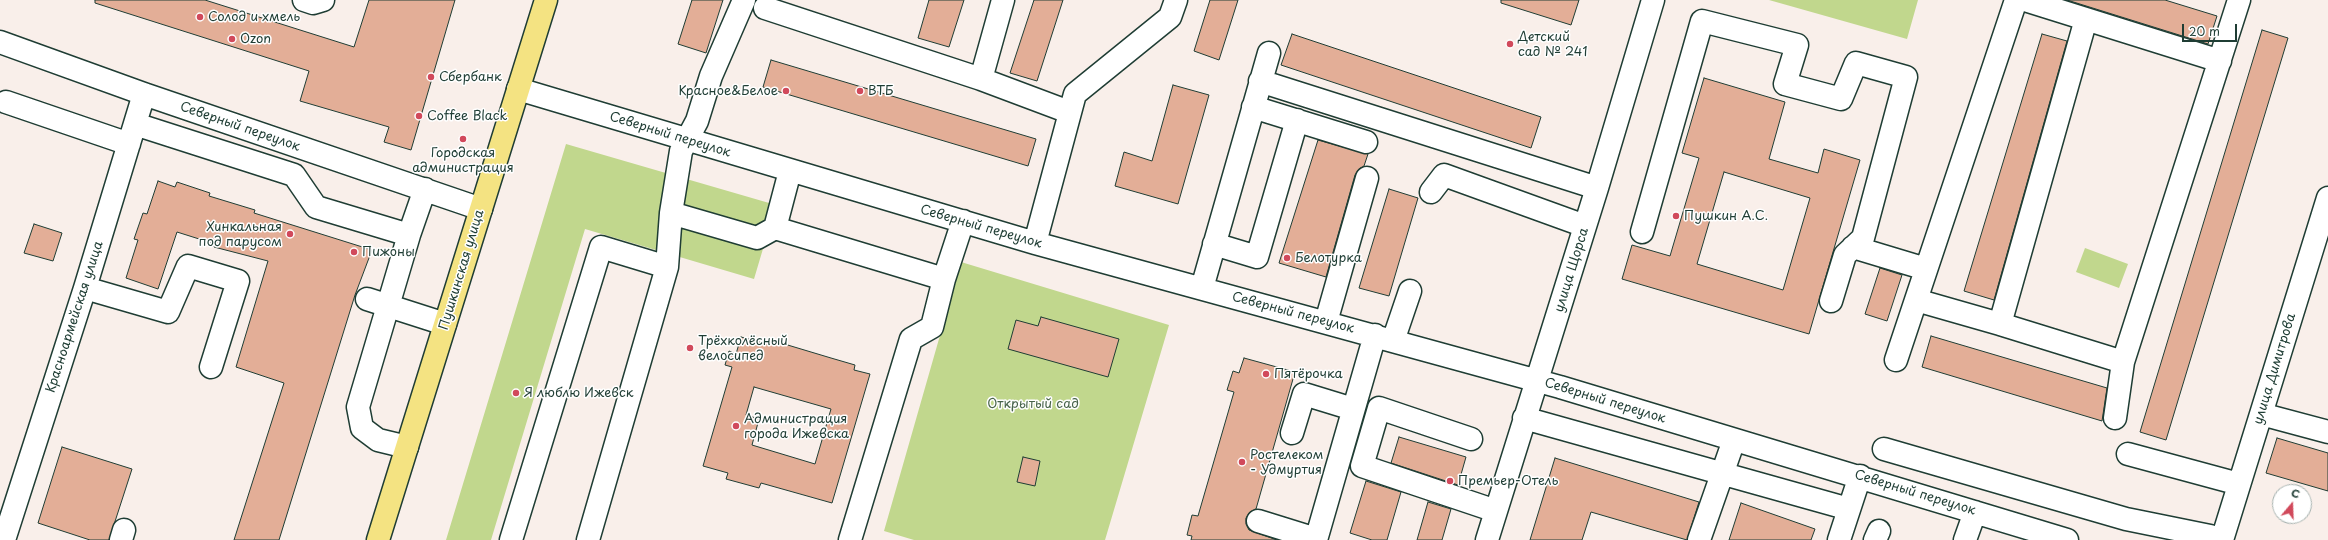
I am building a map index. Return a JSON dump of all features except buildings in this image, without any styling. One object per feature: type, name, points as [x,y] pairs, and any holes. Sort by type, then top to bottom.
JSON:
[{"type":"main road","name":"Пушкинская улица","points":[[378,540],[546,0]]},
{"type":"street","points":[[304,0],[313,3],[323,0]]},
{"type":"street","points":[[588,540],[667,267],[671,213],[681,151],[697,121],[711,76],[744,0]]},
{"type":"street","points":[[981,79],[1003,0]]},
{"type":"street","points":[[1035,243],[1074,94],[1170,17],[1176,0]]},
{"type":"street","name":"улица Щорса","points":[[1487,540],[1597,188],[1653,0]]},
{"type":"street","points":[[1896,360],[2016,0]]},
{"type":"street","points":[[2024,0],[2220,60]]},
{"type":"street","points":[[2115,418],[2123,362],[2239,0]]},
{"type":"street","points":[[765,8],[981,79],[1069,112]]},
{"type":"street","points":[[2000,324],[2086,19]]},
{"type":"street","points":[[1642,232],[1702,21],[1796,45],[1785,84],[1841,99],[1856,63],[1906,77],[1863,238],[1845,255],[1831,301]]},
{"type":"street","name":"Северный переулок","points":[[0,42],[144,94],[481,209]]},
{"type":"street","points":[[1202,288],[1260,81],[1269,54]]},
{"type":"street","points":[[1260,81],[1597,188]]},
{"type":"street","name":"Северный переулок","points":[[518,89],[1035,243],[1537,381],[1860,476],[2067,540]]},
{"type":"street","name":"Красноармейская улица","points":[[4,540],[85,288],[144,94]]},
{"type":"street","points":[[6,102],[294,175],[316,206],[409,235]]},
{"type":"street","points":[[1253,107],[1366,142]]},
{"type":"street","points":[[1214,244],[1257,257],[1297,120]]},
{"type":"street","points":[[775,228],[790,171]]},
{"type":"street","points":[[1431,192],[1444,176],[1585,226]]},
{"type":"street","points":[[1326,322],[1367,178]]},
{"type":"street","points":[[407,447],[378,440],[362,428],[358,408],[409,235],[425,190]]},
{"type":"street","name":"улица Димитрова","points":[[2222,540],[2328,198]]},
{"type":"street","points":[[671,213],[757,238],[775,228],[944,279]]},
{"type":"street","points":[[850,540],[911,339],[932,327],[944,279],[963,221]]},
{"type":"street","points":[[511,540],[601,247],[667,267]]},
{"type":"street","points":[[1853,247],[1926,269]]},
{"type":"street","points":[[85,288],[168,312],[188,266],[238,281],[211,367]]},
{"type":"street","points":[[1258,521],[1316,540],[1353,409],[1384,338],[1410,292]]},
{"type":"street","points":[[367,299],[445,324]]},
{"type":"street","points":[[1916,300],[2123,362]]},
{"type":"street","points":[[1292,433],[1304,394],[1353,409]]},
{"type":"street","points":[[1471,439],[1380,408],[1362,466],[1496,511]]},
{"type":"street","points":[[2261,414],[2328,432]]},
{"type":"street","points":[[1524,418],[1849,509]]},
{"type":"street","points":[[1699,540],[1734,440]]},
{"type":"street","points":[[1884,449],[2126,519],[2210,536],[2216,540]]},
{"type":"street","points":[[2128,454],[2239,484]]},
{"type":"street","points":[[1839,540],[1860,476]]},
{"type":"street","points":[[1965,540],[1975,512]]},
{"type":"green space","points":[[1769,0],[1918,0],[1907,39]]},
{"type":"green space","points":[[566,144],[776,205],[754,279],[585,229],[491,540],[446,540]]},
{"type":"green space","points":[[2085,248],[2128,264],[2119,288],[2076,272]]},
{"type":"green space","name":"Открытый сад","points":[[961,262],[1169,325],[1105,540],[914,540],[884,531]]},
{"type":"place","name":"Солод и хмель","points":[[200,17]]},
{"type":"place","name":"Ozon","points":[[232,39]]},
{"type":"place","name":"Детский сад № 241","points":[[1510,44]]},
{"type":"place","name":"Сбербанк","points":[[431,77]]},
{"type":"place","name":"Красное&Белое","points":[[786,91]]},
{"type":"place","name":"ВТБ","points":[[860,91]]},
{"type":"place","name":"Coffee Black","points":[[419,116]]},
{"type":"place","name":"Городская администрация","points":[[463,139]]},
{"type":"place","name":"Пушкин А.С.","points":[[1676,216]]},
{"type":"place","name":"Хинкальная под парусом","points":[[290,234]]},
{"type":"place","name":"Пижоны","points":[[354,252]]},
{"type":"place","name":"Белотурка","points":[[1287,258]]},
{"type":"place","name":"Трёхколёсный велосипед","points":[[690,348]]},
{"type":"place","name":"Пятёрочка","points":[[1266,374]]},
{"type":"place","name":"Я люблю Ижевск","points":[[516,393]]},
{"type":"place","name":"Администрация города Ижевска","points":[[736,426]]},
{"type":"place","name":"Ростелеком - Удмуртия","points":[[1242,462]]},
{"type":"place","name":"Премьер-Отель","points":[[1450,481]]}]
